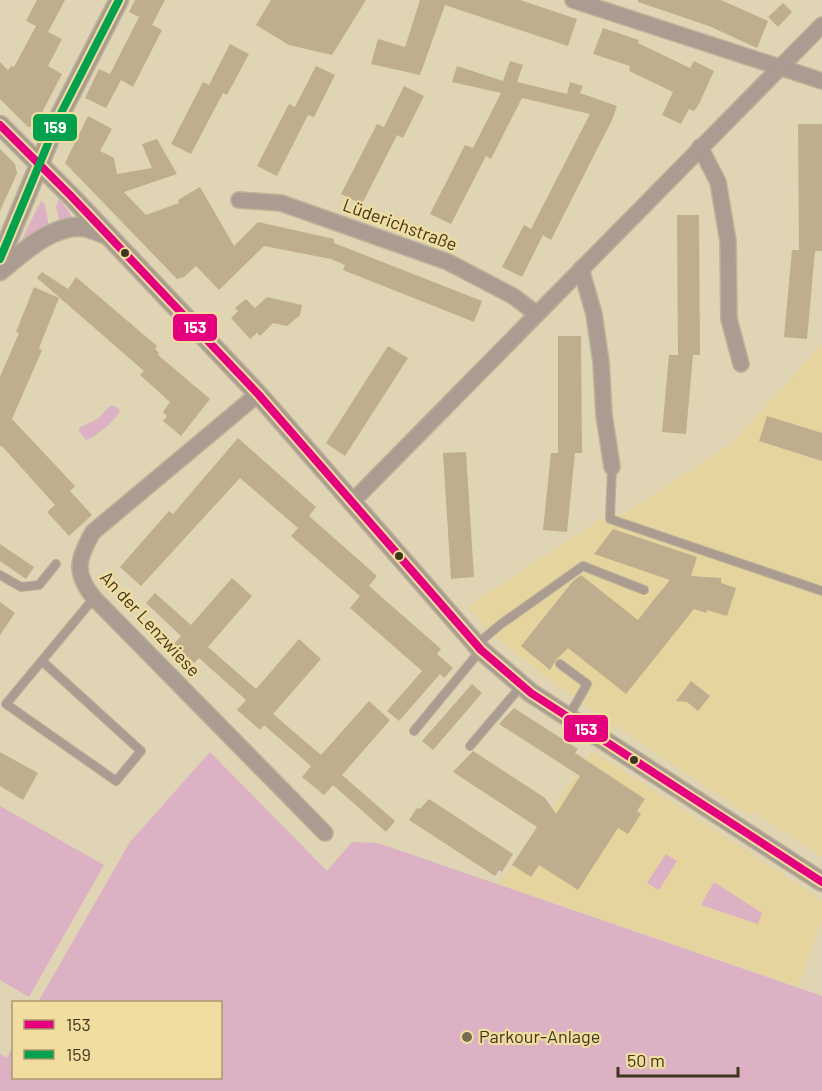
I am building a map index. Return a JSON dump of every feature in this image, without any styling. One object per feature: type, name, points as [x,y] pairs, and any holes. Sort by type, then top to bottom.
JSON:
[{"type":"street","points":[[0,259],[58,117],[119,0]]},
{"type":"street","points":[[573,0],[822,81]]},
{"type":"street","points":[[351,502],[822,25]]},
{"type":"street","points":[[0,125],[40,163],[258,394],[479,647],[522,685],[568,718],[822,882]]},
{"type":"street","points":[[700,147],[718,182],[727,231],[729,319],[741,364]]},
{"type":"street","name":"Lüderichstraße","points":[[239,200],[281,203],[448,262],[513,296],[537,314]]},
{"type":"street","points":[[0,271],[42,238],[58,231],[84,227],[109,235]]},
{"type":"street","points":[[581,268],[594,314],[601,362],[604,416],[612,466]]},
{"type":"street","name":"An der Lenzwiese","points":[[258,394],[93,532],[82,552],[80,572],[84,586],[94,598],[325,832]]},
{"type":"lane","points":[[612,466],[610,519],[822,591]]},
{"type":"lane","points":[[0,575],[21,587],[39,585],[56,564]]},
{"type":"lane","points":[[414,731],[479,647],[501,624],[583,566],[644,590]]},
{"type":"lane","points":[[42,662],[141,751],[116,781],[6,704],[94,598]]},
{"type":"lane","points":[[560,664],[586,684],[568,718]]},
{"type":"lane","points":[[470,746],[522,685]]},
{"type":"shaded area","points":[[59,198],[72,217],[60,223],[56,207]]},
{"type":"shaded area","points":[[41,201],[45,205],[49,227],[19,245]]},
{"type":"shaded area","points":[[822,344],[822,857],[753,812],[748,815],[558,687],[496,637],[467,607],[610,513],[620,516],[731,444]]},
{"type":"shaded area","points":[[110,406],[115,406],[120,410],[118,414],[100,432],[86,440],[79,431],[80,427],[98,419]]},
{"type":"shaded area","points":[[593,751],[822,900],[822,919],[799,985],[796,986],[499,884]]},
{"type":"shaded area","points":[[210,752],[327,871],[352,842],[378,843],[822,996],[822,1091],[0,1091],[0,1054],[7,1058],[12,1048],[12,1079],[222,1079],[222,1001],[39,1001],[130,842]]},
{"type":"shaded area","points":[[0,806],[104,865],[29,997],[0,980]]},
{"type":"shaded area","points":[[666,854],[677,861],[659,890],[647,883]]},
{"type":"shaded area","points":[[714,882],[762,913],[758,924],[701,905]]},
{"type":"building","points":[[37,0],[65,0],[48,32],[62,39],[48,66],[62,74],[35,126],[28,127],[0,99],[0,62],[8,70],[11,66],[14,67],[36,26],[26,21]]},
{"type":"building","points":[[135,0],[165,0],[152,25],[162,30],[133,87],[121,80],[106,108],[85,98],[99,69],[110,74],[139,17],[129,12]]},
{"type":"building","points":[[271,0],[366,0],[332,55],[289,45],[256,25]]},
{"type":"building","points":[[420,0],[520,0],[577,19],[568,46],[445,5],[420,75],[371,64],[378,39],[405,47]]},
{"type":"building","points":[[638,0],[721,0],[768,21],[757,48],[709,26],[638,2]]},
{"type":"building","points":[[783,3],[792,12],[778,27],[768,17]]},
{"type":"building","points":[[603,28],[639,40],[638,43],[690,68],[694,61],[714,71],[699,104],[694,111],[689,109],[681,124],[662,115],[673,92],[629,71],[630,66],[593,54]]},
{"type":"building","points":[[230,44],[249,54],[227,95],[223,93],[191,154],[171,144],[203,82],[209,85]]},
{"type":"building","points":[[510,61],[523,65],[517,82],[567,94],[570,82],[583,86],[580,93],[617,106],[551,240],[543,235],[522,277],[502,267],[524,225],[531,229],[590,114],[522,98],[491,159],[486,156],[451,224],[430,214],[465,145],[473,148],[501,93],[452,82],[457,66],[503,81]]},
{"type":"building","points":[[316,66],[335,75],[314,117],[308,115],[277,176],[257,166],[289,104],[295,107]]},
{"type":"building","points":[[404,86],[424,96],[403,138],[397,135],[362,204],[341,194],[377,124],[384,127]]},
{"type":"building","points":[[88,116],[112,129],[100,151],[114,158],[117,174],[152,168],[142,144],[157,139],[177,174],[124,192],[146,215],[179,203],[178,200],[200,187],[234,246],[258,222],[334,239],[334,243],[482,301],[474,322],[343,270],[345,265],[331,259],[264,246],[219,290],[196,266],[184,277],[177,279],[65,163]]},
{"type":"building","points":[[798,124],[822,124],[822,251],[815,251],[807,339],[784,337],[792,250],[799,250]]},
{"type":"building","points":[[0,149],[15,164],[17,173],[0,211]]},
{"type":"building","points":[[677,215],[699,215],[700,355],[693,355],[686,434],[662,432],[669,355],[678,355]]},
{"type":"building","points":[[42,272],[68,289],[76,277],[157,346],[155,349],[158,355],[210,399],[181,436],[163,421],[167,416],[163,412],[170,402],[140,375],[144,371],[37,278]]},
{"type":"building","points":[[34,287],[59,298],[39,348],[42,350],[12,419],[75,486],[70,491],[92,515],[69,536],[47,512],[55,505],[2,446],[0,447],[0,377],[19,333],[16,332]]},
{"type":"building","points":[[267,297],[302,305],[300,315],[287,326],[273,323],[260,336],[257,333],[250,339],[231,318],[238,311],[235,308],[246,299],[255,308]]},
{"type":"building","points":[[558,336],[581,336],[582,453],[575,453],[567,532],[543,530],[551,453],[558,453]]},
{"type":"building","points":[[388,346],[408,358],[345,456],[326,443]]},
{"type":"building","points":[[767,416],[822,433],[822,461],[759,441]]},
{"type":"building","points":[[238,438],[316,507],[309,516],[377,576],[369,586],[441,649],[437,654],[453,668],[444,678],[440,674],[399,721],[387,711],[422,671],[350,608],[360,596],[291,536],[298,528],[240,478],[141,586],[120,567],[169,511],[173,514]]},
{"type":"building","points":[[466,452],[474,577],[451,579],[443,453]]},
{"type":"building","points":[[613,529],[697,557],[691,576],[721,578],[721,583],[736,588],[727,616],[694,609],[626,694],[568,648],[550,670],[521,646],[573,581],[581,575],[638,620],[670,580],[594,554]]},
{"type":"building","points":[[0,544],[34,567],[26,579],[0,561]]},
{"type":"building","points":[[232,578],[252,596],[208,647],[256,689],[299,639],[321,659],[273,714],[321,755],[369,701],[390,720],[342,775],[395,821],[386,832],[333,785],[324,795],[302,777],[311,766],[264,725],[260,730],[237,710],[246,700],[199,658],[194,663],[174,644],[181,636],[146,603],[155,593],[191,625]]},
{"type":"building","points":[[0,602],[15,613],[0,635]]},
{"type":"building","points":[[691,681],[710,696],[698,711],[687,702],[676,701]]},
{"type":"building","points":[[472,684],[482,693],[433,750],[422,741]]},
{"type":"building","points":[[514,708],[578,749],[575,753],[645,799],[637,811],[641,814],[628,834],[618,828],[578,890],[539,865],[531,877],[512,865],[537,827],[453,772],[473,751],[545,798],[556,814],[580,776],[499,724]]},
{"type":"building","points":[[0,752],[38,773],[23,800],[0,786]]},
{"type":"building","points":[[429,799],[513,854],[502,872],[499,870],[495,876],[409,820],[417,808],[420,809]]},
{"type":"transit line","name":"159","points":[[0,259],[59,117],[119,0]]},
{"type":"transit line","name":"153","points":[[0,125],[71,196],[258,394],[481,650],[531,693],[822,882]]},
{"type":"place","name":"Parkour-Anlage","points":[[467,1037]]}]
